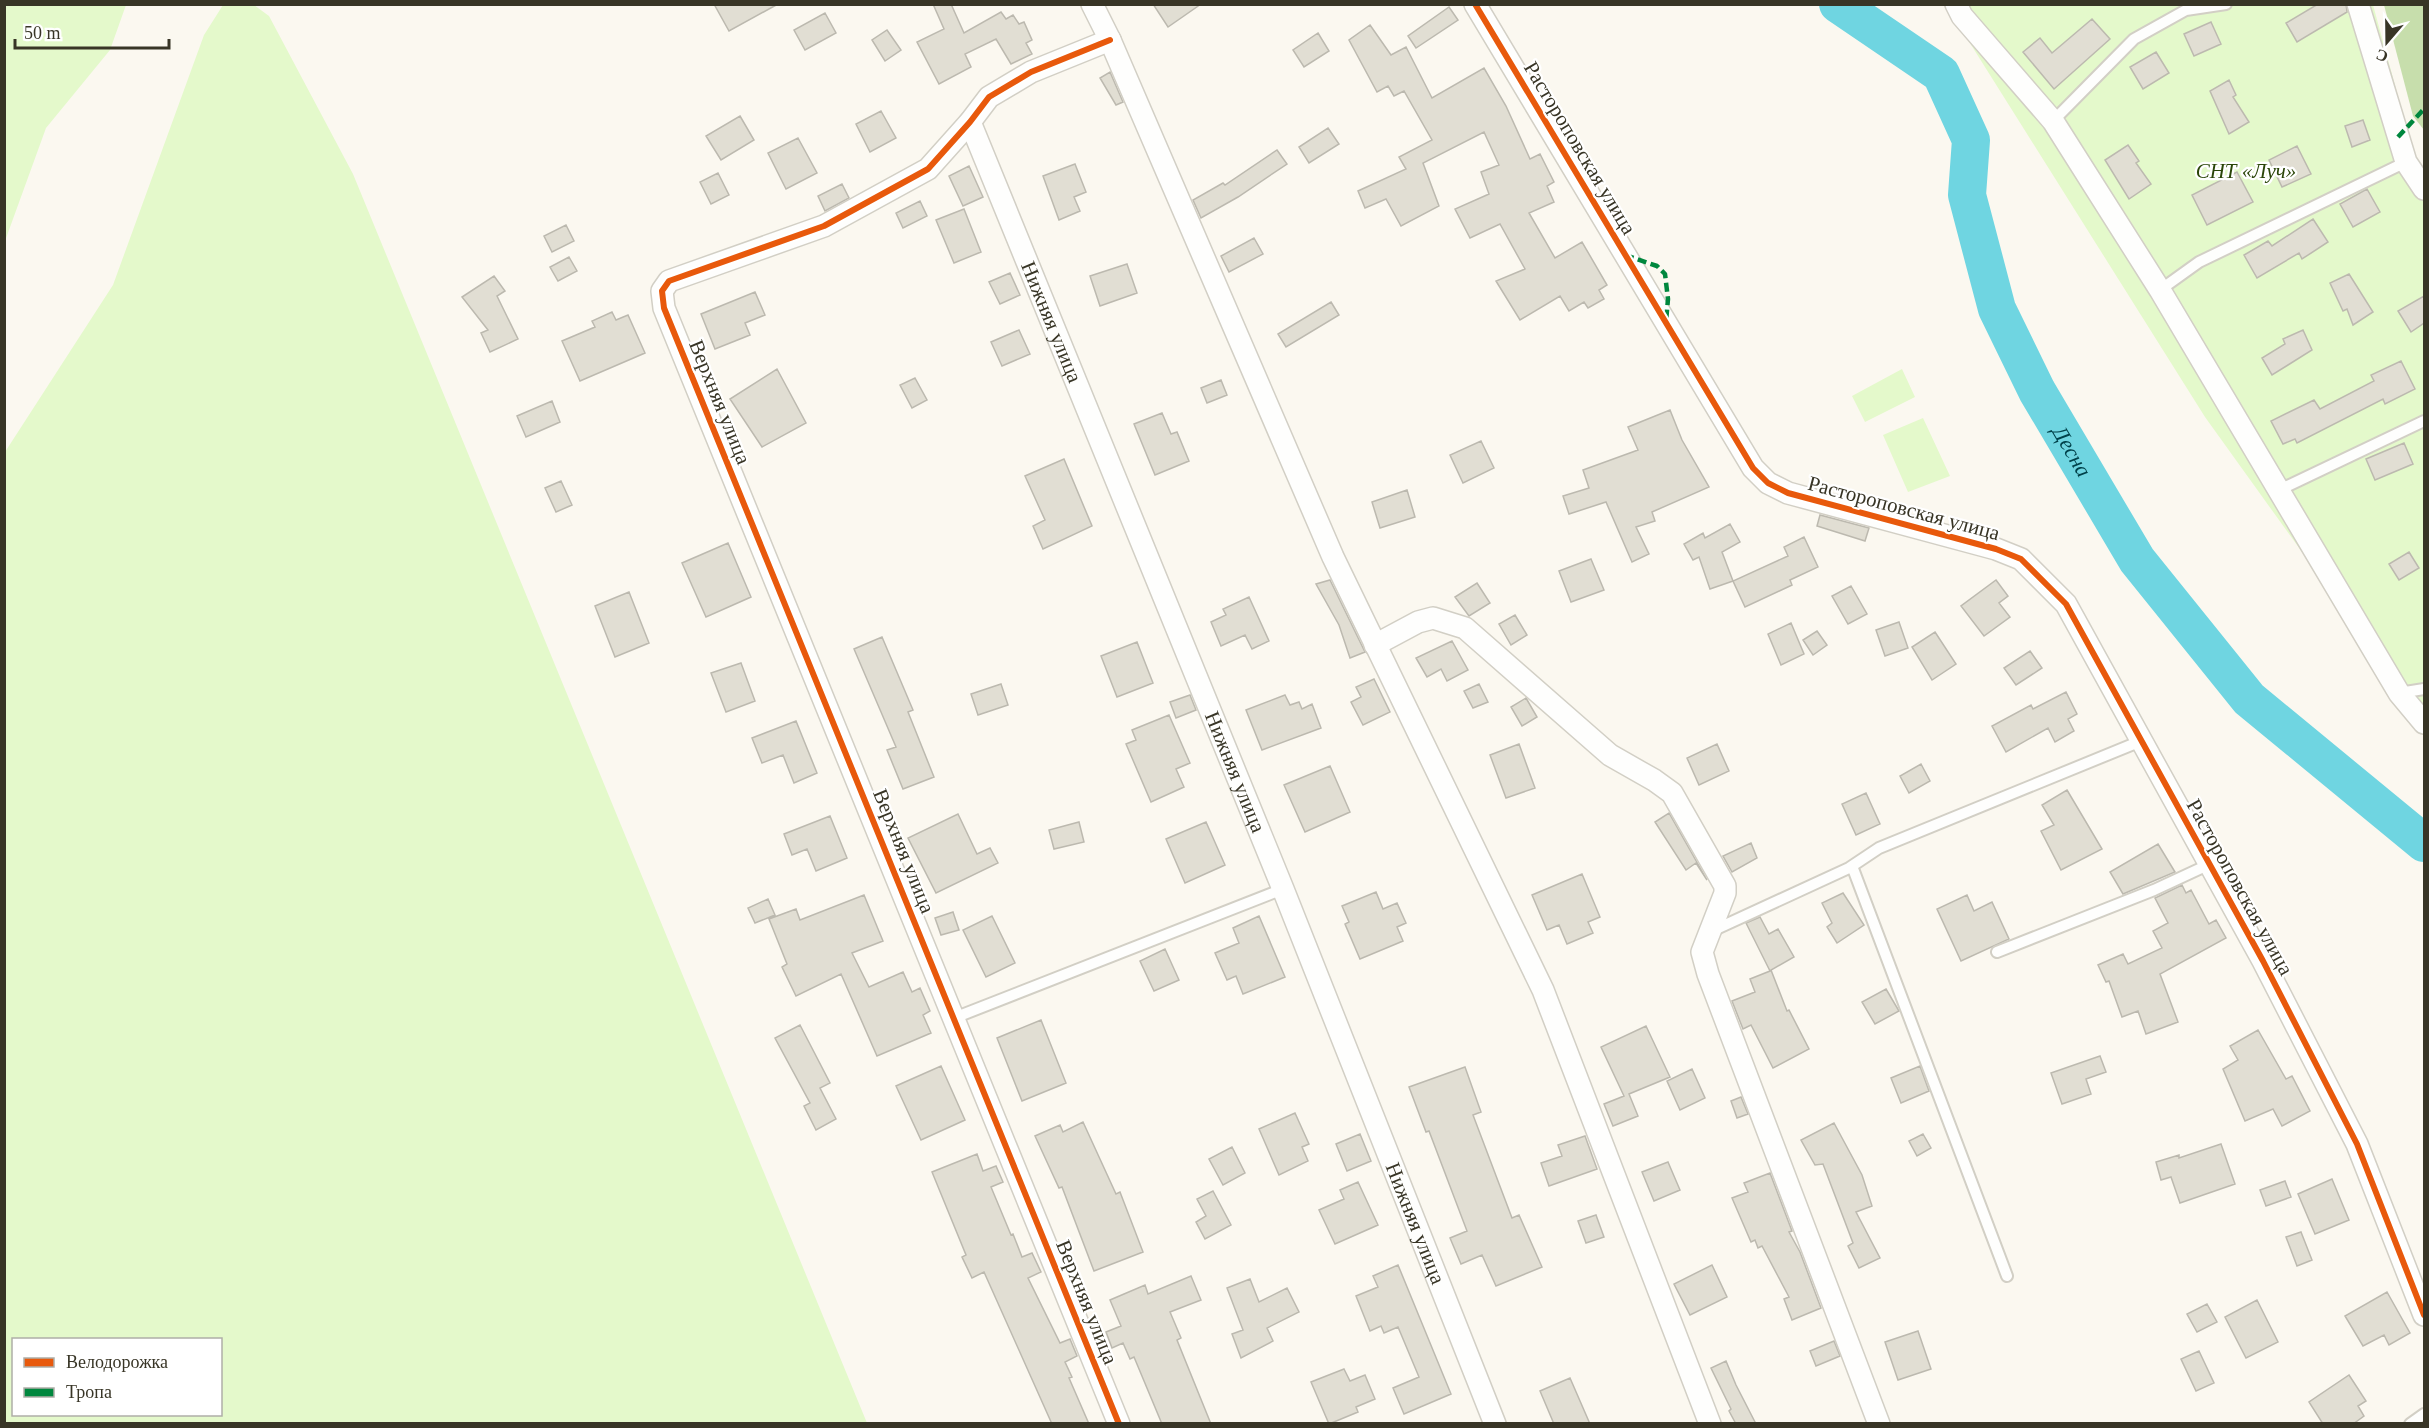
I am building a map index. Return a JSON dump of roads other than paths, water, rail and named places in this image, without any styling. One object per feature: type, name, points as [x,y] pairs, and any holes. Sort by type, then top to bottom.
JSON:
[{"type":"street","points":[[1092,4],[1110,40],[1333,557],[1543,990],[1710,1424]]},
{"type":"street","name":"Растороповская улица","points":[[1475,4],[1753,468],[1768,483],[1788,493],[1996,549],[2021,559],[2066,604],[2264,961],[2357,1144],[2424,1315]]},
{"type":"street","points":[[1956,4],[1962,16],[2054,121],[2160,290],[2399,693],[2424,723]]},
{"type":"street","points":[[2358,4],[2406,162],[2424,189]]},
{"type":"street","points":[[970,122],[988,97],[1031,72],[1110,40]]},
{"type":"street","name":"Верхняя улица","points":[[970,122],[928,169],[918,175],[824,226],[669,281],[662,291],[664,308],[1119,1424]]},
{"type":"street","name":"Нижняя улица","points":[[970,122],[1283,889],[1495,1424]]},
{"type":"street","points":[[1375,645],[1418,622],[1433,618],[1465,628],[1610,755],[1672,793],[1725,886],[1725,893],[1702,952],[1708,975],[1879,1424]]},
{"type":"lane","points":[[2054,121],[2134,39],[2186,10],[2226,4]]},
{"type":"lane","points":[[2160,290],[2199,262],[2406,162]]},
{"type":"lane","points":[[2278,490],[2424,421]]},
{"type":"lane","points":[[2399,693],[2424,689]]},
{"type":"lane","points":[[1708,932],[1852,866],[1879,848],[2141,741]]},
{"type":"lane","points":[[1997,952],[2154,890],[2210,864]]},
{"type":"lane","points":[[1852,866],[2007,1276]]},
{"type":"lane","points":[[954,1018],[1283,889]]},
{"type":"lane","points":[[2410,1424],[2424,1414]]},
{"type":"waterway","name":"Десна","points":[[1838,4],[1941,74],[1971,140],[1967,195],[1997,309],[2037,391],[2137,560],[2249,699],[2424,843]]},
{"type":"park label","name":"СНТ «Луч»","points":[[2246,171]]}]
